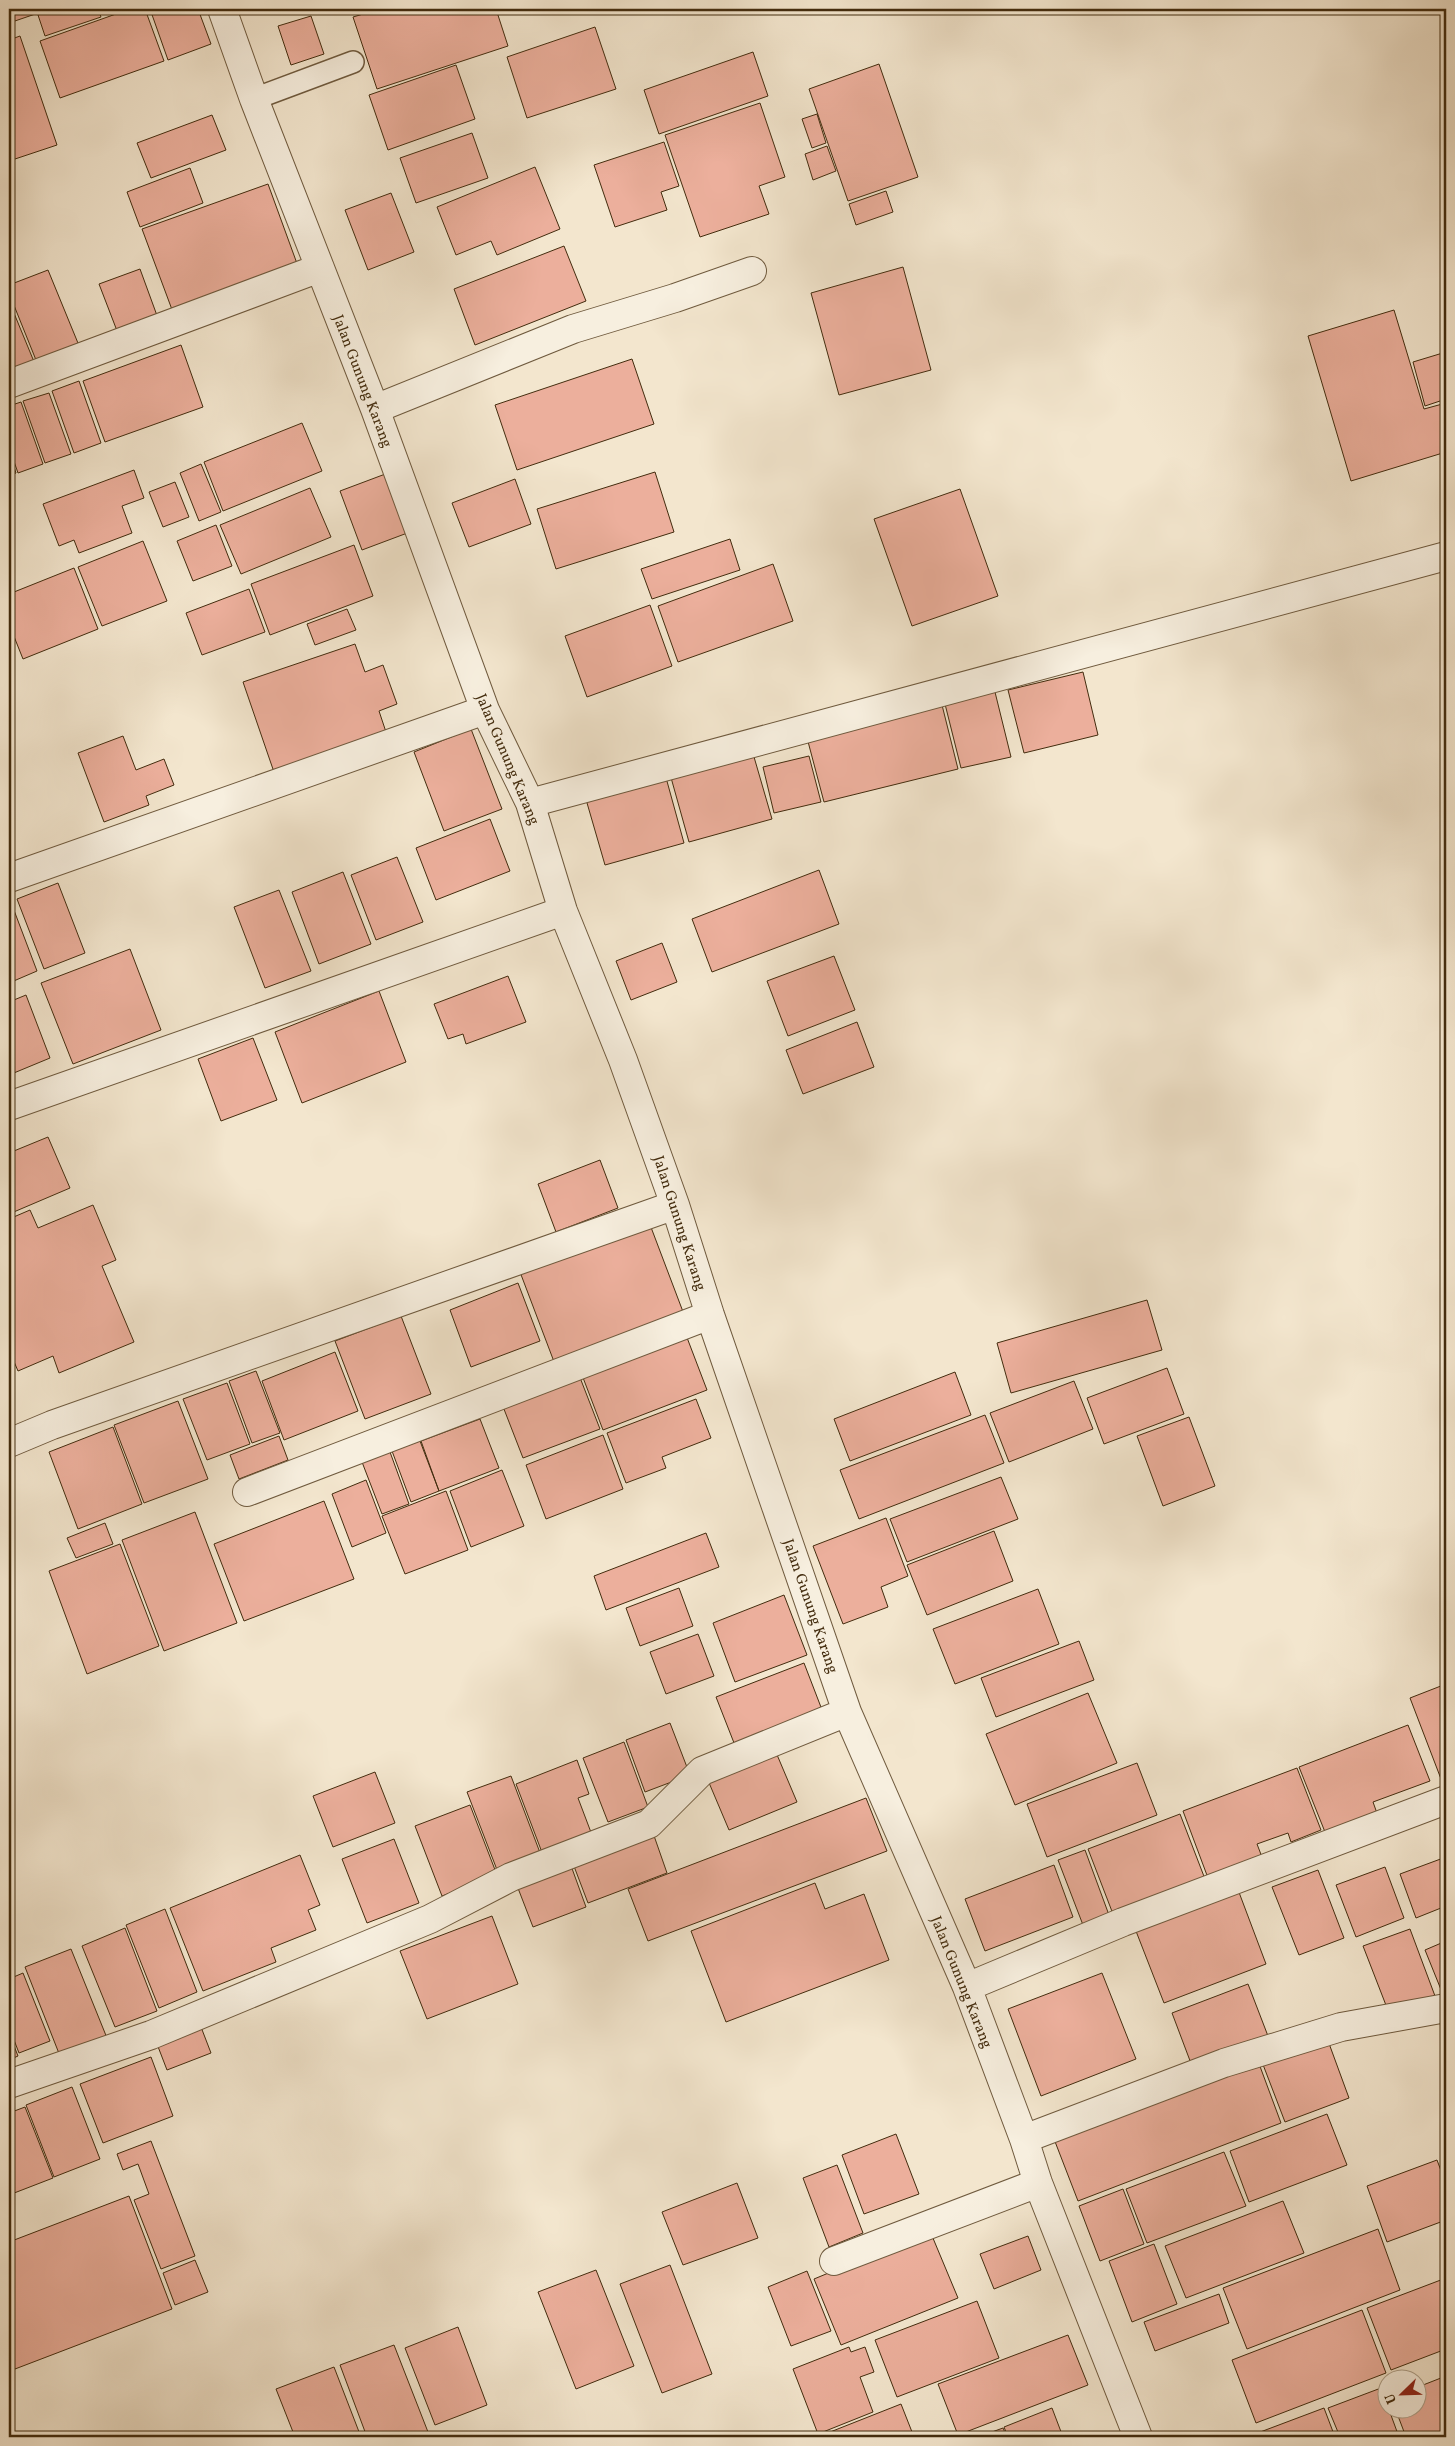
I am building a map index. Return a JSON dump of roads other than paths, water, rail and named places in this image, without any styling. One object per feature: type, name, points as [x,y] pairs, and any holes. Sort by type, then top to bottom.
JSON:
[{"type":"street","name":"Jalan Gunung Karang","points":[[222,9],[254,100],[375,410],[486,710],[530,803],[563,911],[622,1060],[675,1205],[710,1315],[848,1712],[966,1987],[1024,2139],[1038,2183],[1138,2437]]},
{"type":"street","points":[[9,384],[320,268]]},
{"type":"street","points":[[375,410],[573,329],[675,298],[752,271]]},
{"type":"street","points":[[530,803],[1446,556]]},
{"type":"street","points":[[9,878],[486,710]]},
{"type":"street","points":[[9,1106],[563,911]]},
{"type":"street","points":[[9,1443],[61,1421],[675,1205]]},
{"type":"street","points":[[247,1492],[710,1315]]},
{"type":"street","points":[[9,2084],[150,2035],[430,1919],[511,1877],[649,1824],[702,1771],[848,1712]]},
{"type":"street","points":[[966,1987],[1123,1922],[1446,1800]]},
{"type":"street","points":[[1024,2139],[1224,2063],[1332,2030],[1446,2008]]},
{"type":"street","points":[[834,2261],[1038,2183]]},
{"type":"lane","points":[[254,100],[353,62]]}]
